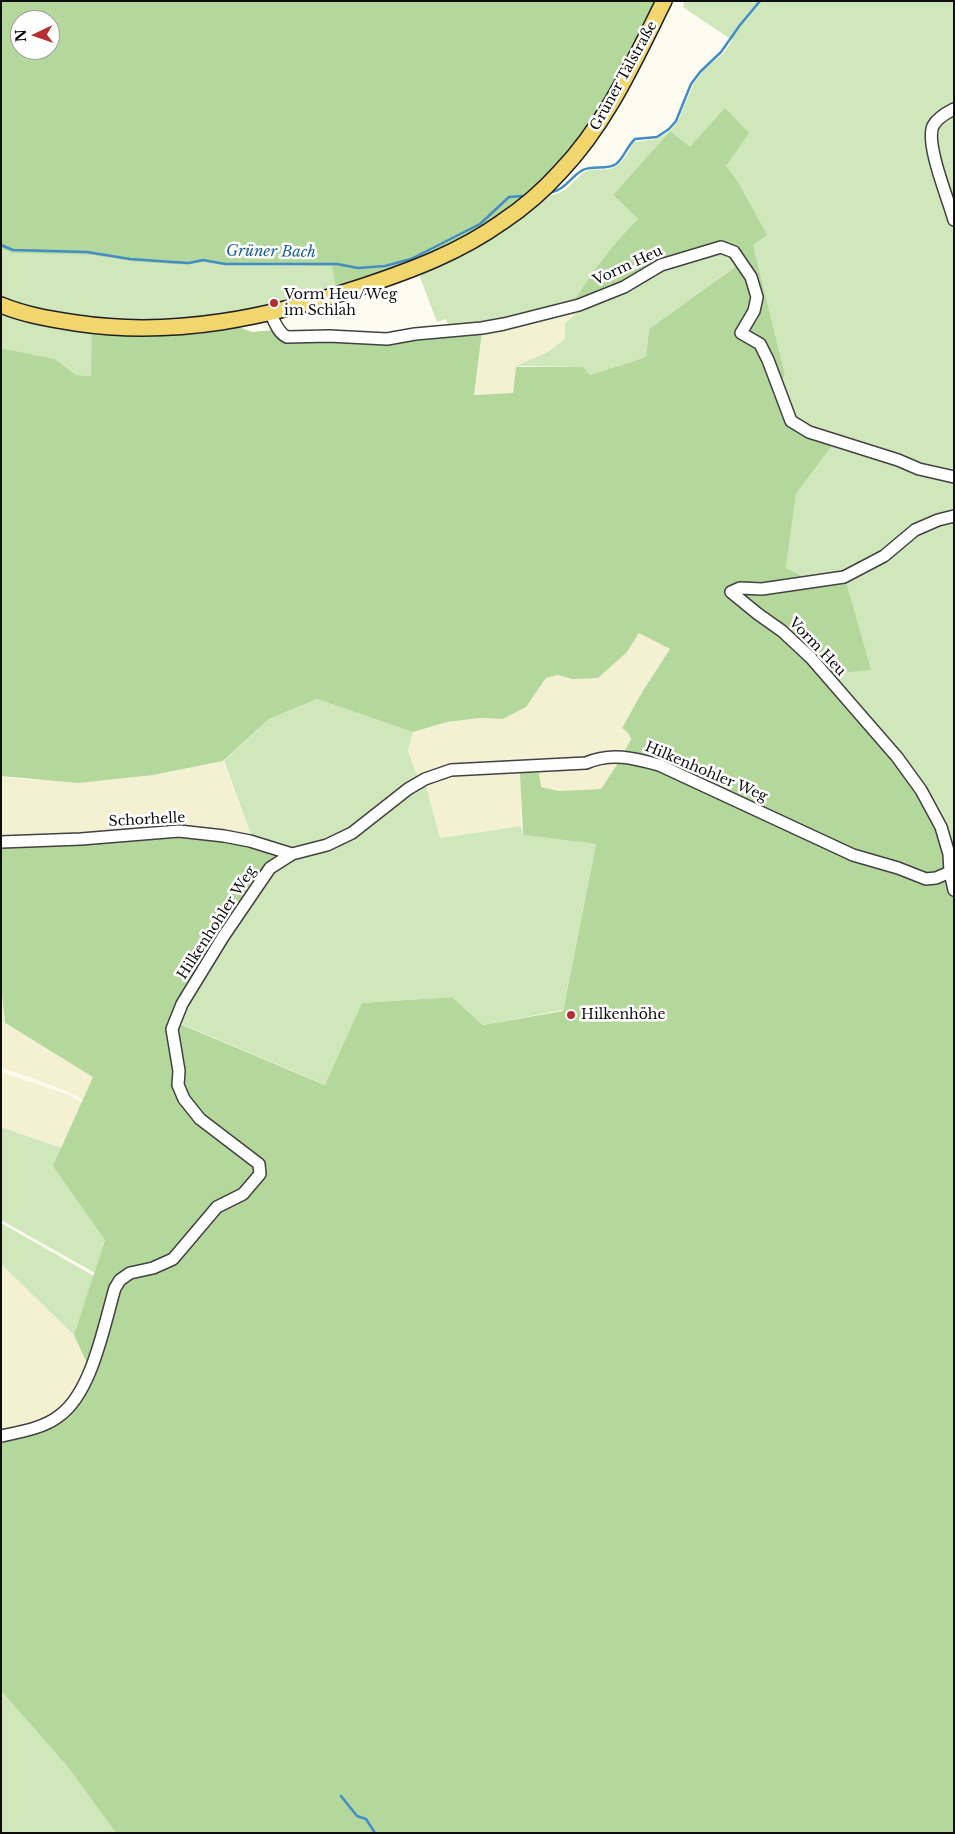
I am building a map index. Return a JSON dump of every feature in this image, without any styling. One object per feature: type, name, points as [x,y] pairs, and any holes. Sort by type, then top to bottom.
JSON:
[{"type":"main road","name":"Grüner Talstraße","points":[[1,305],[33,315],[58,320],[138,329],[217,324],[270,313],[358,288],[443,256],[503,222],[527,203],[560,172],[592,135],[616,97],[664,1]]},
{"type":"street","points":[[954,109],[942,116],[932,127],[935,161],[954,220]]},
{"type":"street","name":"Vorm Heu","points":[[270,313],[277,328],[287,337],[329,336],[387,339],[415,334],[482,328],[579,305],[624,287],[661,265],[721,247],[734,252],[751,277],[757,297],[754,311],[741,333],[760,344],[791,421],[810,432],[898,460],[919,469],[954,477]]},
{"type":"street","name":"Vorm Heu","points":[[954,516],[938,520],[915,530],[884,556],[844,577],[762,589],[740,588],[731,592],[782,631],[811,658],[898,758],[921,790],[941,827],[949,854],[954,890]]},
{"type":"street","name":"Hilkenhohler Weg","points":[[1,1436],[26,1431],[59,1417],[77,1399],[89,1374],[115,1288],[120,1280],[130,1274],[153,1268],[173,1259],[217,1207],[243,1194],[260,1174],[259,1164],[200,1120],[184,1099],[178,1085],[179,1070],[172,1029],[182,1004],[255,889],[270,868],[292,854],[327,845],[352,833],[408,789],[425,779],[451,770],[586,763],[599,757],[632,757],[660,765],[853,855],[898,868],[926,879],[936,878],[950,872]]},
{"type":"street","name":"Schorhelle","points":[[1,842],[81,840],[179,831],[250,841],[292,854]]},
{"type":"shaded area","points":[[582,308],[565,339],[546,353],[516,367],[513,393],[474,395],[482,331]]},
{"type":"shaded area","points":[[639,632],[670,649],[622,728],[629,734],[631,739],[601,789],[558,791],[540,787],[539,773],[521,772],[521,826],[440,838],[425,782],[418,778],[408,751],[413,732],[447,722],[480,718],[503,719],[526,707],[546,678],[558,675],[572,679],[627,652]]},
{"type":"shaded area","points":[[223,761],[253,840],[1,839],[1,776],[30,780],[153,775]]},
{"type":"shaded area","points":[[1,988],[5,1024],[94,1077],[83,1100],[68,1092],[1,1068]]},
{"type":"shaded area","points":[[1,1072],[69,1095],[82,1102],[62,1148],[1,1127]]},
{"type":"shaded area","points":[[1,1264],[74,1335],[90,1370],[59,1415],[1,1434]]},
{"type":"green space","points":[[1,1],[658,1],[614,82],[582,133],[543,180],[514,206],[474,231],[436,251],[396,267],[336,288],[332,266],[224,265],[203,262],[187,265],[136,262],[91,255],[12,253],[1,249]]},
{"type":"green space","points":[[684,1],[954,1],[954,108],[932,127],[954,224],[954,476],[811,430],[792,419],[779,389],[785,374],[753,245],[766,235],[737,180],[726,166],[689,147],[670,131],[678,121],[694,83],[703,71],[724,53],[732,40],[683,7]]},
{"type":"green space","points":[[725,108],[749,133],[726,166],[737,180],[767,235],[753,245],[785,374],[779,389],[770,360],[746,333],[759,294],[722,244],[571,305],[602,260],[638,219],[613,195],[670,131],[690,147]]},
{"type":"green space","points":[[954,111],[954,214],[943,182],[934,130]]},
{"type":"green space","points":[[670,131],[613,195],[638,219],[602,260],[571,305],[504,322],[449,328],[446,319],[437,322],[418,272],[546,195],[553,195],[564,191],[585,172],[615,167],[624,159],[634,142],[657,139]]},
{"type":"green space","points":[[1,249],[12,253],[91,255],[136,262],[187,265],[203,262],[224,265],[333,266],[336,288],[251,311],[188,320],[125,321],[94,318],[32,308],[1,299]]},
{"type":"green space","points":[[721,249],[733,254],[738,265],[649,329],[646,357],[590,375],[583,367],[516,366],[546,353],[565,339],[565,324],[582,308],[661,268]]},
{"type":"green space","points":[[738,265],[755,296],[739,334],[758,346],[789,424],[835,442],[796,494],[786,568],[817,583],[845,578],[871,670],[838,673],[844,695],[895,759],[939,829],[954,897],[954,1833],[116,1833],[67,1766],[1,1691],[1,1437],[59,1419],[90,1370],[74,1335],[105,1240],[53,1166],[93,1077],[5,1023],[1,986],[1,844],[191,836],[219,839],[284,854],[173,1021],[325,1085],[362,1003],[452,997],[483,1025],[563,1011],[596,844],[523,835],[520,772],[539,773],[541,787],[558,791],[601,789],[631,739],[629,734],[622,728],[670,649],[639,633],[627,652],[598,678],[572,679],[558,675],[546,678],[526,707],[503,719],[480,718],[447,722],[413,732],[317,699],[269,719],[223,761],[153,775],[78,783],[1,776],[1,348],[55,359],[76,375],[91,376],[92,330],[236,326],[252,332],[274,330],[282,339],[482,331],[474,395],[513,393],[516,367],[583,367],[590,375],[646,357],[649,329]]},
{"type":"green space","points":[[1,311],[92,330],[92,376],[76,375],[55,359],[1,348]]},
{"type":"green space","points":[[835,442],[954,479],[954,513],[883,555],[844,575],[814,581],[786,568],[796,494]]},
{"type":"green space","points":[[954,517],[954,888],[844,695],[838,673],[870,669],[845,578],[916,531]]},
{"type":"green space","points":[[317,699],[413,732],[408,751],[418,778],[352,828],[333,837],[293,849],[253,840],[224,761],[269,719]]},
{"type":"green space","points":[[425,782],[440,838],[521,826],[523,835],[596,844],[563,1010],[483,1025],[452,997],[362,1003],[326,1085],[177,1022],[264,881],[286,860],[309,855]]},
{"type":"green space","points":[[1,1127],[62,1148],[54,1166],[105,1239],[95,1273],[1,1220]]},
{"type":"green space","points":[[1,1223],[94,1276],[74,1335],[1,1264]]},
{"type":"green space","points":[[1,1691],[67,1766],[116,1833],[1,1833]]},
{"type":"waterway","name":"Grüner Bach","points":[[549,193],[563,187],[585,169],[608,167],[616,164],[635,139],[657,137],[669,129],[676,121],[691,84],[700,72],[721,52],[760,1]]},
{"type":"waterway","name":"Grüner Bach","points":[[1,245],[13,250],[87,252],[130,259],[189,263],[203,260],[225,264],[337,264],[358,268],[385,266],[411,259],[480,224],[509,197],[522,196]]},
{"type":"waterway","points":[[341,1796],[357,1816],[366,1819],[375,1833]]},
{"type":"place","name":"Vorm Heu/Weg im Schlah","points":[[274,303]]},
{"type":"place","name":"Hilkenhöhe","points":[[571,1015]]}]
